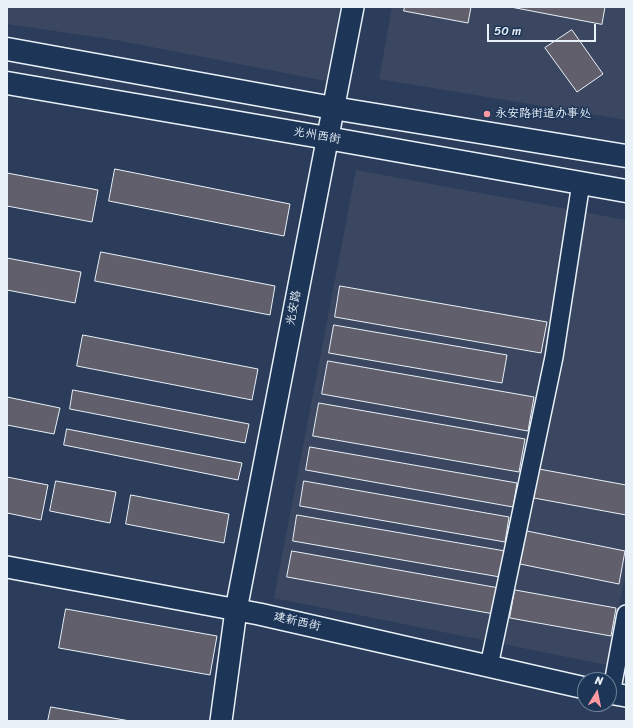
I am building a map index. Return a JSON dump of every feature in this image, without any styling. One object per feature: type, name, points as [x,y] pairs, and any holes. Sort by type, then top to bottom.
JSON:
[{"type":"main road","points":[[7,49],[333,108],[626,156]]},
{"type":"main road","name":"光州西街","points":[[7,83],[626,191]]},
{"type":"street","name":"光安路","points":[[221,721],[236,610],[353,7]]},
{"type":"street","points":[[488,666],[554,357],[581,183]]},
{"type":"street","name":"建新西街","points":[[7,567],[259,614],[577,686]]},
{"type":"street","points":[[617,679],[626,614]]},
{"type":"shaded area","points":[[7,7],[340,7],[326,81],[116,40],[7,24]]},
{"type":"shaded area","points":[[392,7],[626,7],[626,120],[379,79]]},
{"type":"shaded area","points":[[356,170],[626,220],[626,571],[607,665],[274,598]]},
{"type":"building","points":[[405,7],[471,7],[468,23],[404,11]]},
{"type":"building","points":[[511,7],[605,7],[602,24]]},
{"type":"building","points":[[572,30],[603,74],[577,92],[545,48]]},
{"type":"building","points":[[115,169],[290,204],[284,236],[109,201]]},
{"type":"building","points":[[7,173],[98,190],[92,222],[7,206]]},
{"type":"building","points":[[101,252],[275,286],[270,315],[95,281]]},
{"type":"building","points":[[7,258],[81,272],[75,303],[7,290]]},
{"type":"building","points":[[340,286],[547,322],[541,353],[335,317]]},
{"type":"building","points":[[334,325],[507,355],[502,383],[329,353]]},
{"type":"building","points":[[83,335],[258,369],[252,400],[77,366]]},
{"type":"building","points":[[328,361],[534,397],[528,431],[322,394]]},
{"type":"building","points":[[73,390],[249,424],[245,443],[70,409]]},
{"type":"building","points":[[7,397],[60,408],[54,434],[7,425]]},
{"type":"building","points":[[319,403],[525,439],[519,472],[313,436]]},
{"type":"building","points":[[67,429],[242,463],[238,480],[64,445]]},
{"type":"building","points":[[310,447],[517,483],[513,507],[306,470]]},
{"type":"building","points":[[539,469],[626,485],[626,515],[534,498]]},
{"type":"building","points":[[7,477],[48,485],[41,520],[7,513]]},
{"type":"building","points":[[56,481],[116,492],[110,523],[50,511]]},
{"type":"building","points":[[304,481],[509,517],[505,542],[300,506]]},
{"type":"building","points":[[131,495],[229,514],[224,543],[126,524]]},
{"type":"building","points":[[297,515],[505,551],[500,577],[293,541]]},
{"type":"building","points":[[527,531],[625,551],[619,584],[520,564]]},
{"type":"building","points":[[292,551],[499,588],[494,614],[287,577]]},
{"type":"building","points":[[515,590],[616,608],[611,636],[510,618]]},
{"type":"building","points":[[66,609],[217,636],[210,675],[59,648]]},
{"type":"building","points":[[51,707],[130,721],[48,721]]},
{"type":"place","name":"永安路街道办事处","points":[[487,114]]}]
